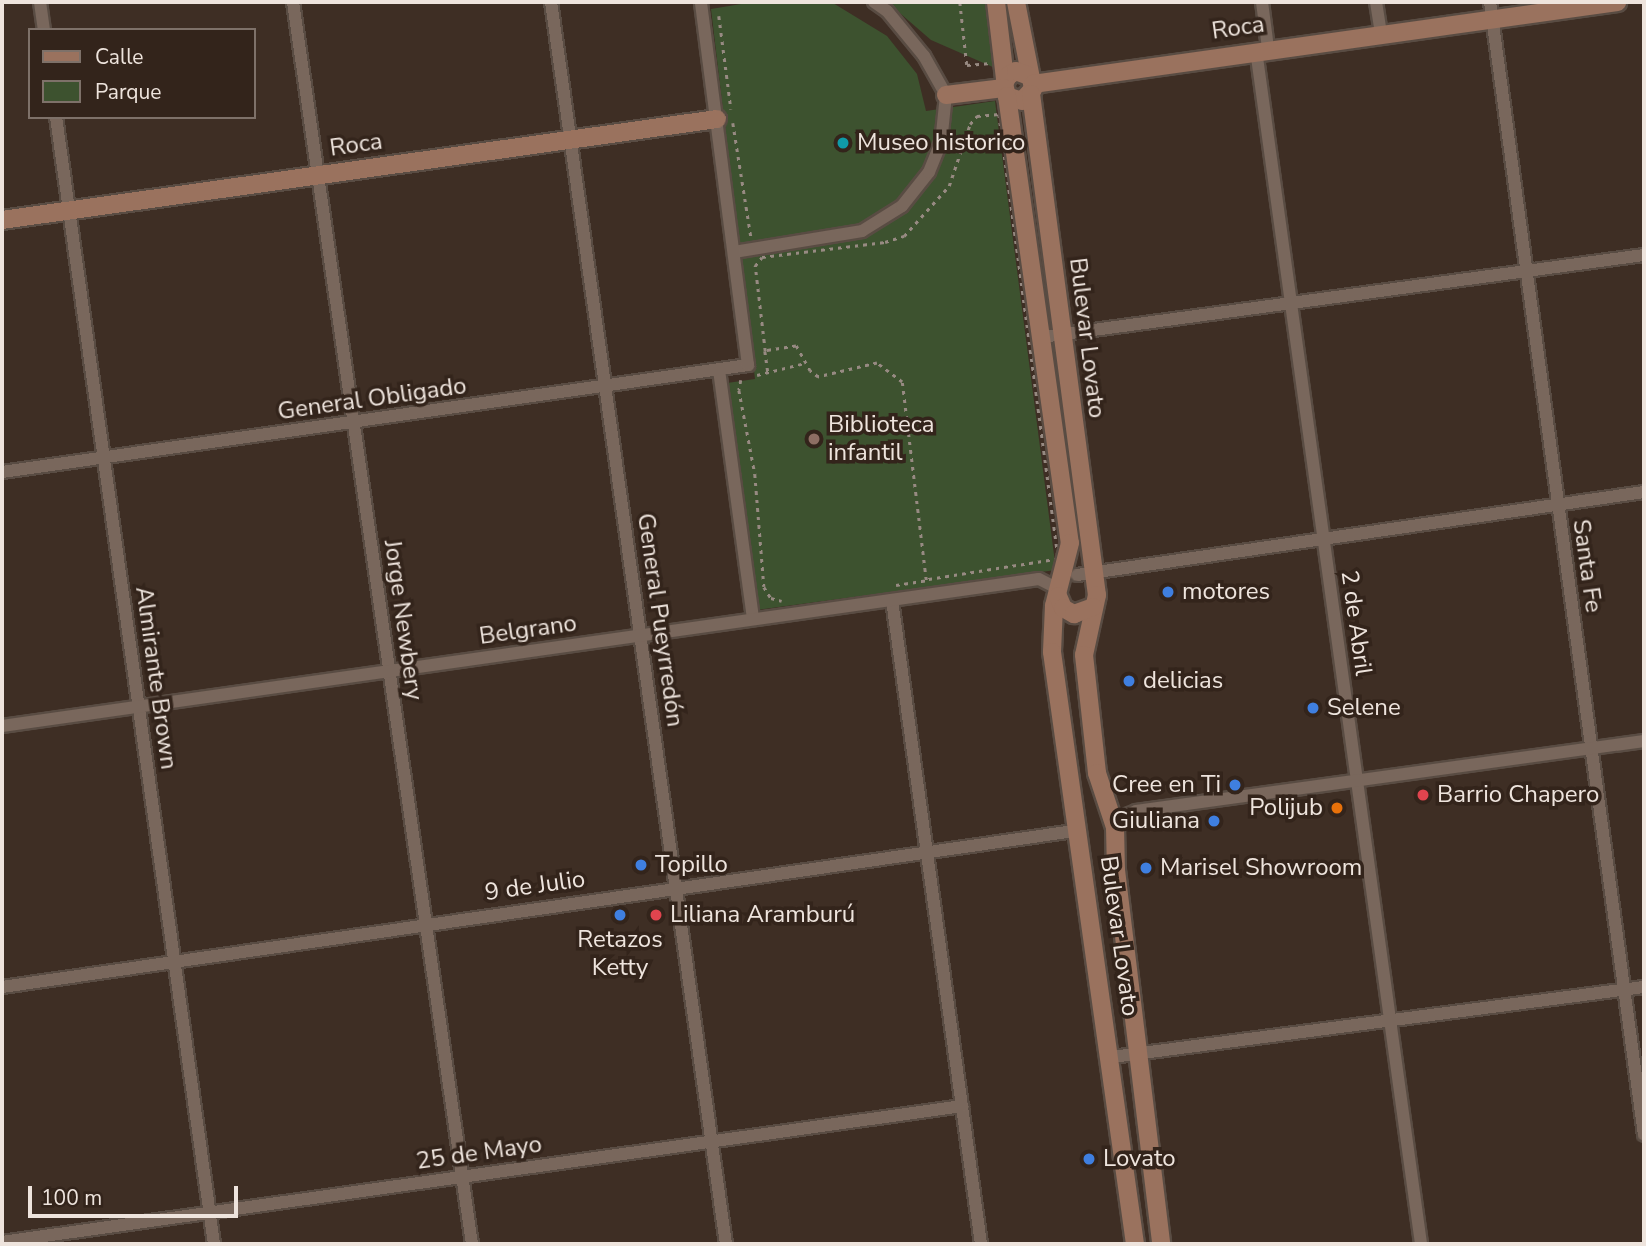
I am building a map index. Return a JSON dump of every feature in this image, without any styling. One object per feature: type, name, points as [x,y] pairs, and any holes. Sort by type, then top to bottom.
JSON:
[{"type":"main road","name":"Bulevar Lovato","points":[[996,2],[1005,88],[1070,543],[1070,582],[1052,652],[1112,1058],[1135,1244]]},
{"type":"main road","name":"Bulevar Lovato","points":[[1016,2],[1031,85],[1062,334],[1070,582]]},
{"type":"main road","name":"Roca","points":[[1005,88],[1017,101],[1031,85],[1381,33],[1491,11],[1617,2]]},
{"type":"main road","name":"Roca","points":[[1005,88],[1016,71],[1031,85]]},
{"type":"main road","name":"Roca","points":[[946,95],[1005,88]]},
{"type":"main road","name":"Roca","points":[[2,220],[717,119]]},
{"type":"main road","name":"Bulevar Lovato","points":[[1070,582],[1089,579],[1096,588],[1084,655],[1097,773],[1113,823],[1137,1056],[1161,1244]]},
{"type":"main road","points":[[1070,582],[1063,608],[1074,614],[1093,607]]},
{"type":"main road","name":"9 de Julio","points":[[1093,806],[1113,823],[1099,847],[1077,830],[1093,806]]},
{"type":"street","points":[[40,2],[44,28]]},
{"type":"street","name":"Jorge Newbery","points":[[293,2],[472,1244]]},
{"type":"street","name":"General Pueyrredón","points":[[551,2],[726,1244]]},
{"type":"street","points":[[701,2],[751,370]]},
{"type":"street","points":[[734,252],[840,238],[888,217],[929,172],[940,143],[946,95],[924,56],[887,11],[874,2]]},
{"type":"street","name":"2 de Abril","points":[[1262,2],[1262,49],[1288,305],[1358,782],[1421,1244]]},
{"type":"street","points":[[1377,2],[1381,33]]},
{"type":"street","name":"Santa Fe","points":[[1491,11],[1644,1135]]},
{"type":"street","name":"Almirante Brown","points":[[56,119],[214,1244]]},
{"type":"street","points":[[1042,337],[1644,255]]},
{"type":"street","points":[[719,370],[753,619]]},
{"type":"street","name":"General Obligado","points":[[2,472],[719,370],[751,370]]},
{"type":"street","name":"Belgrano","points":[[2,726],[1039,579],[1070,582],[1322,539],[1644,492]]},
{"type":"street","points":[[892,600],[981,1244]]},
{"type":"street","points":[[1113,823],[1136,811],[1644,741]]},
{"type":"street","name":"9 de Julio","points":[[2,987],[1077,830]]},
{"type":"street","points":[[1112,1058],[1392,1023],[1644,987]]},
{"type":"street","name":"25 de Mayo","points":[[2,1242],[962,1106]]},
{"type":"path","points":[[960,2],[967,65],[991,62]]},
{"type":"path","points":[[719,16],[750,235]]},
{"type":"path","points":[[768,372],[755,266],[758,261],[904,236],[949,186],[970,124],[977,116],[999,114],[1058,559],[890,586]]},
{"type":"path","points":[[765,351],[796,346],[805,363],[818,377],[877,363],[902,382],[926,580],[929,579]]},
{"type":"path","points":[[751,370],[768,372],[805,363]]},
{"type":"path","points":[[741,379],[739,390],[755,474],[764,587],[771,598],[784,602]]},
{"type":"green space","points":[[753,2],[833,3],[887,36],[917,74],[926,111],[995,101],[1056,570],[757,610],[727,383],[755,379],[711,9]]},
{"type":"green space","points":[[887,2],[985,2],[995,68],[931,40]]},
{"type":"place","name":"Museo historico","points":[[843,143]]},
{"type":"place","name":"Biblioteca infantil","points":[[814,439]]},
{"type":"place","name":"motores","points":[[1168,592]]},
{"type":"place","name":"delicias","points":[[1129,681]]},
{"type":"place","name":"Selene","points":[[1313,708]]},
{"type":"place","name":"Cree en Ti","points":[[1235,785]]},
{"type":"place","name":"Barrio Chapero","points":[[1423,795]]},
{"type":"place","name":"Polijub","points":[[1337,808]]},
{"type":"place","name":"Giuliana","points":[[1214,821]]},
{"type":"place","name":"Topillo","points":[[641,865]]},
{"type":"place","name":"Marisel Showroom","points":[[1146,868]]},
{"type":"place","name":"Retazos Ketty","points":[[620,915]]},
{"type":"place","name":"Liliana Aramburú","points":[[656,915]]},
{"type":"place","name":"Lovato","points":[[1089,1159]]}]
